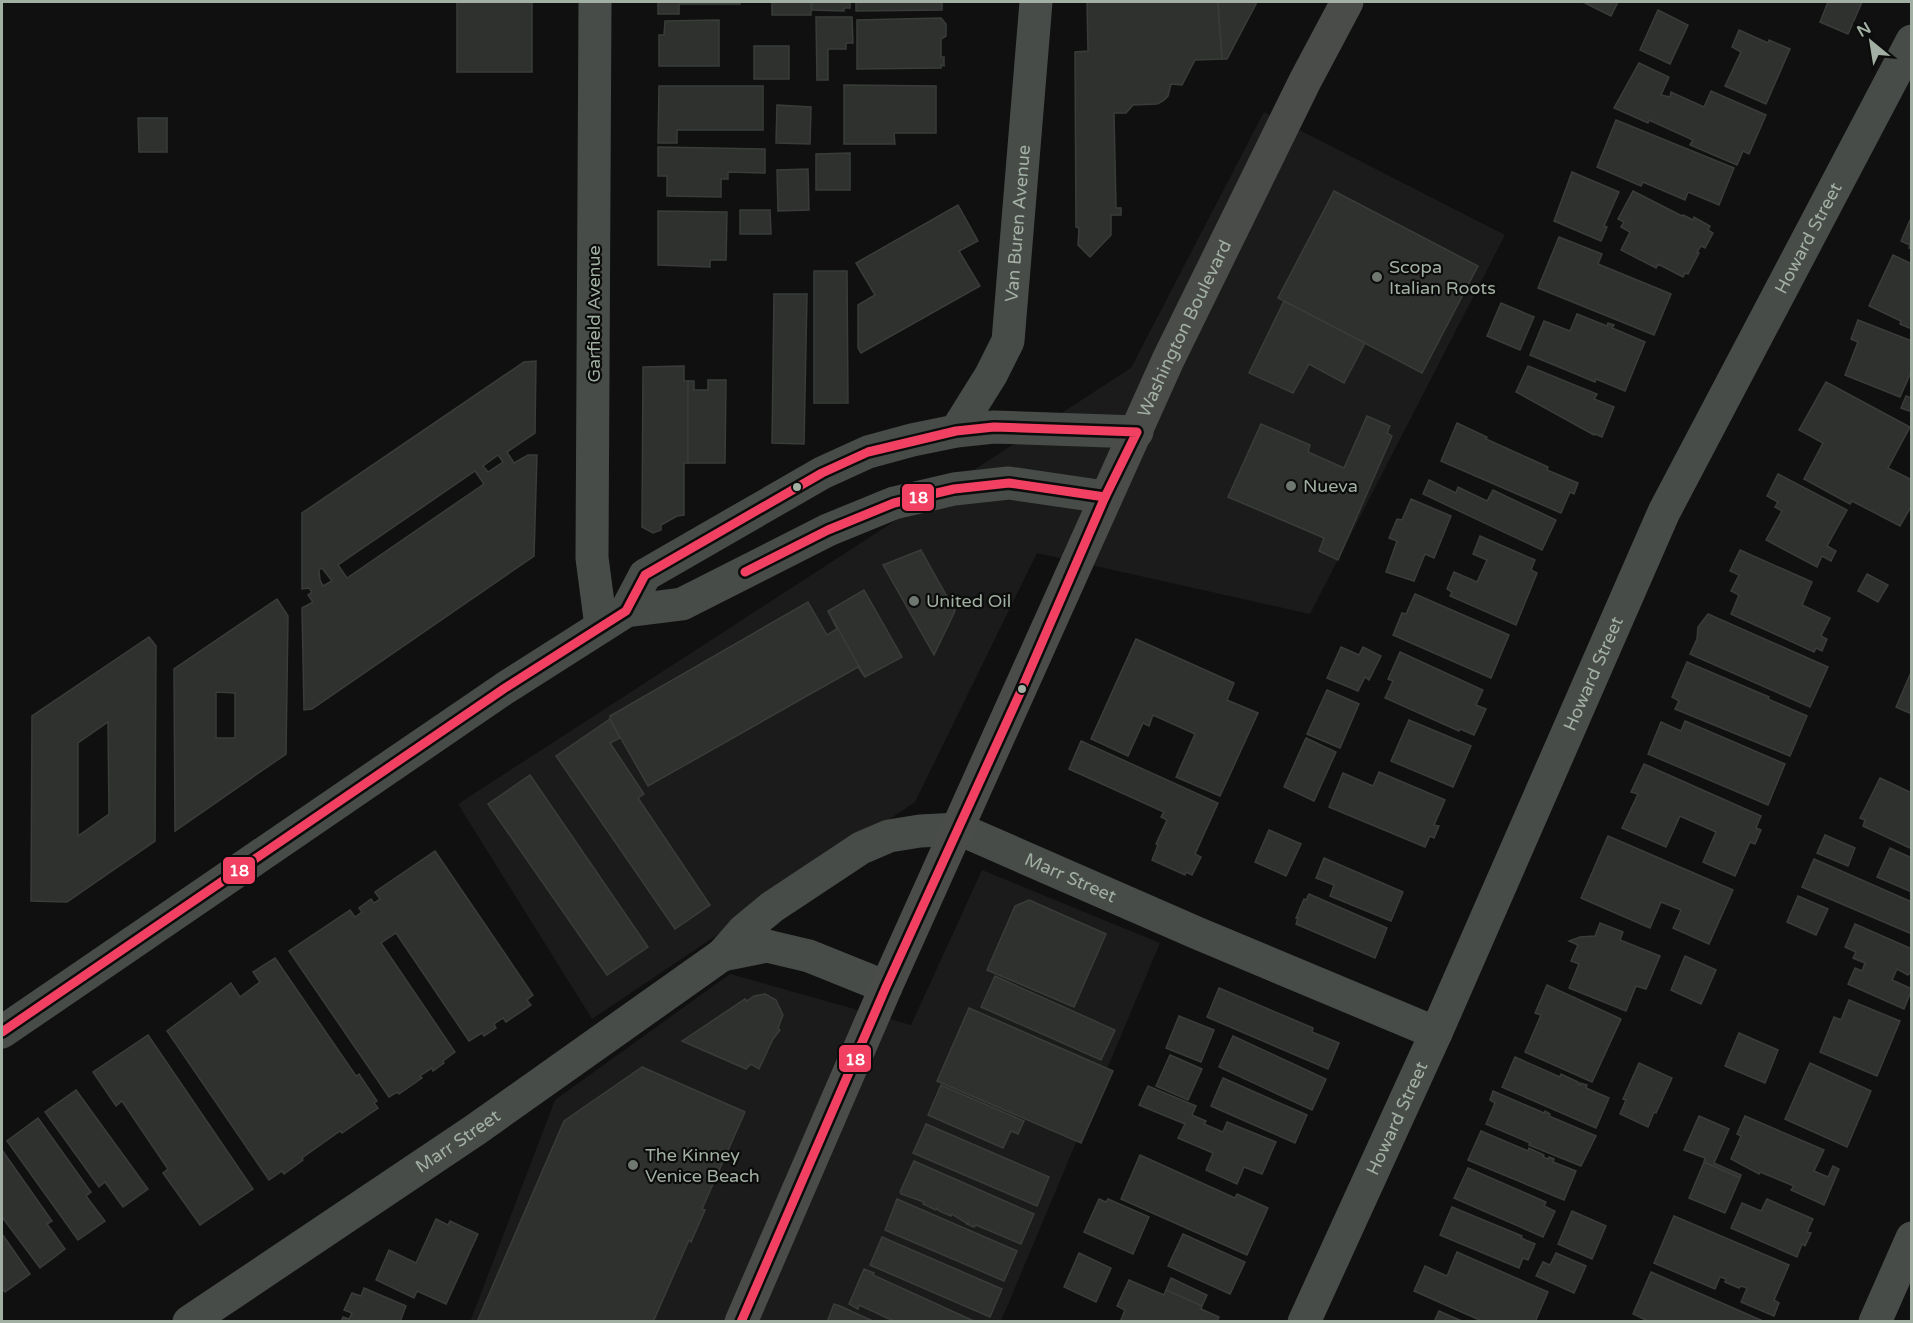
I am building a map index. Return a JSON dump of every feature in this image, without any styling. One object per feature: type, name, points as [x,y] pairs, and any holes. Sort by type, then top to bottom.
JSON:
[{"type":"main road","name":"Washington Boulevard","points":[[741,1322],[886,987],[959,829],[1105,497],[1137,432],[1167,360],[1305,81],[1347,2]]},
{"type":"street","name":"Garfield Avenue","points":[[595,2],[592,558],[614,618]]},
{"type":"street","name":"Van Buren Avenue","points":[[956,431],[991,375],[1008,340],[1036,2]]},
{"type":"street","name":"Howard Street","points":[[1304,1322],[1436,1034],[1664,513],[1911,41]]},
{"type":"street","points":[[2,1032],[422,744],[614,618],[645,575],[822,473],[868,452],[956,431],[994,427],[1137,432]]},
{"type":"street","points":[[614,618],[682,604],[828,530],[894,503],[954,489],[1009,483],[1105,497]]},
{"type":"street","name":"Marr Street","points":[[189,1322],[475,1130],[722,955],[743,931],[772,907],[861,848],[889,836],[959,829],[1436,1034]]},
{"type":"street","name":"Marr Street","points":[[722,955],[767,946],[809,956],[886,987]]},
{"type":"street","points":[[1875,1322],[1911,1238]]},
{"type":"shaded area","points":[[1264,112],[1505,235],[1310,614],[1037,553],[915,802],[592,1019],[458,804],[1131,368]]},
{"type":"shaded area","points":[[982,870],[1160,943],[1001,1321],[470,1322],[555,1100],[730,974],[911,1025]]},
{"type":"building","points":[[457,2],[532,2],[532,72],[457,72]]},
{"type":"building","points":[[658,2],[740,2],[740,4],[679,4],[679,14],[658,14]]},
{"type":"building","points":[[772,2],[811,2],[811,15],[772,15]]},
{"type":"building","points":[[812,2],[850,2],[850,8],[844,8],[844,11],[812,10]]},
{"type":"building","points":[[856,2],[942,2],[942,10],[856,11]]},
{"type":"building","points":[[1087,2],[1218,2],[1222,59],[1195,60],[1182,85],[1171,84],[1168,96],[1157,104],[1133,105],[1126,113],[1114,113],[1116,208],[1121,208],[1121,215],[1111,215],[1111,235],[1090,257],[1078,245],[1079,228],[1076,227],[1075,52],[1088,51]]},
{"type":"building","points":[[1218,2],[1257,2],[1227,59],[1222,59]]},
{"type":"building","points":[[1583,2],[1618,2],[1611,16]]},
{"type":"building","points":[[1828,2],[1862,2],[1848,34],[1820,22]]},
{"type":"building","points":[[1658,10],[1688,25],[1670,64],[1640,50]]},
{"type":"building","points":[[816,17],[852,17],[853,43],[846,43],[846,49],[828,49],[828,80],[817,80]]},
{"type":"building","points":[[941,18],[946,24],[946,36],[941,39],[941,57],[944,57],[944,66],[941,65],[941,68],[857,69],[857,20]]},
{"type":"building","points":[[719,20],[719,66],[659,66],[659,35],[664,35],[665,21]]},
{"type":"building","points":[[1739,30],[1768,43],[1769,40],[1790,49],[1766,104],[1725,86],[1741,52],[1732,47]]},
{"type":"building","points":[[754,46],[789,46],[789,79],[754,79]]},
{"type":"building","points":[[1639,63],[1669,77],[1661,95],[1670,97],[1671,92],[1704,107],[1711,91],[1766,115],[1749,154],[1743,151],[1737,165],[1690,145],[1693,140],[1649,120],[1648,123],[1614,108]]},
{"type":"building","points":[[844,85],[936,86],[936,133],[894,133],[895,144],[844,144]]},
{"type":"building","points":[[659,86],[763,86],[763,130],[677,130],[677,143],[658,143]]},
{"type":"building","points":[[777,105],[811,107],[810,144],[776,143]]},
{"type":"building","points":[[138,118],[167,118],[167,152],[139,152]]},
{"type":"building","points":[[1616,120],[1734,168],[1719,205],[1688,192],[1685,200],[1643,182],[1641,186],[1597,167]]},
{"type":"building","points":[[658,147],[765,149],[765,173],[728,172],[728,179],[721,179],[721,197],[667,196],[667,176],[658,176]]},
{"type":"building","points":[[850,153],[850,190],[816,190],[816,154]]},
{"type":"building","points":[[808,169],[809,210],[778,211],[777,170]]},
{"type":"building","points":[[1572,172],[1619,192],[1604,226],[1607,227],[1601,241],[1554,221]]},
{"type":"building","points":[[1334,191],[1478,266],[1422,373],[1278,298]]},
{"type":"building","points":[[1633,191],[1682,216],[1693,220],[1694,217],[1710,226],[1708,230],[1713,233],[1705,248],[1701,246],[1697,252],[1699,253],[1688,274],[1685,273],[1683,277],[1658,264],[1656,268],[1621,250],[1630,232],[1621,227],[1624,222],[1618,219]]},
{"type":"building","points":[[958,205],[978,241],[959,251],[980,286],[861,353],[858,348],[858,305],[875,295],[856,263]]},
{"type":"building","points":[[740,210],[770,210],[771,234],[740,234]]},
{"type":"building","points":[[658,211],[727,212],[726,260],[710,260],[710,267],[658,265]]},
{"type":"building","points":[[1910,220],[1912,221],[1912,249],[1909,248],[1910,245],[1901,241]]},
{"type":"building","points":[[1559,237],[1602,254],[1598,264],[1671,294],[1654,335],[1538,288]]},
{"type":"building","points":[[1893,255],[1912,264],[1912,329],[1900,324],[1901,321],[1869,306]]},
{"type":"building","points":[[814,271],[847,271],[848,403],[814,403]]},
{"type":"building","points":[[774,294],[807,294],[804,444],[772,443]]},
{"type":"building","points":[[1284,301],[1365,343],[1344,383],[1309,364],[1293,393],[1249,373]]},
{"type":"building","points":[[1501,303],[1534,317],[1520,350],[1487,336]]},
{"type":"building","points":[[1577,314],[1607,326],[1608,323],[1614,325],[1612,328],[1645,342],[1625,391],[1596,379],[1595,382],[1530,355],[1544,321],[1570,331]]},
{"type":"building","points":[[1858,320],[1912,341],[1912,370],[1900,397],[1845,375],[1858,342],[1851,339]]},
{"type":"building","points":[[536,361],[535,433],[507,452],[514,463],[528,455],[537,455],[534,556],[312,709],[304,710],[302,608],[313,602],[308,595],[312,592],[309,588],[302,589],[302,513],[524,362]],"holes":[[[498,455],[503,462],[488,472],[483,466]],[[475,471],[484,484],[347,578],[338,565]],[[322,568],[332,581],[323,586],[319,570]]]},
{"type":"building","points":[[684,366],[684,381],[688,381],[688,463],[684,463],[684,515],[677,516],[661,525],[661,530],[653,533],[642,527],[643,367]]},
{"type":"building","points":[[1528,366],[1597,394],[1594,399],[1614,407],[1602,437],[1594,435],[1516,392]]},
{"type":"building","points":[[708,380],[726,380],[725,463],[688,463],[688,381],[694,381],[694,390],[708,390]]},
{"type":"building","points":[[1826,382],[1910,427],[1888,468],[1912,480],[1912,505],[1900,526],[1852,501],[1850,504],[1804,479],[1823,443],[1799,430]]},
{"type":"building","points":[[1906,396],[1912,398],[1912,412],[1901,408]]},
{"type":"building","points":[[1367,416],[1390,426],[1387,433],[1392,436],[1338,560],[1319,551],[1324,538],[1228,497],[1261,424],[1310,445],[1308,452],[1344,468]]},
{"type":"building","points":[[1457,423],[1548,467],[1547,470],[1578,483],[1574,494],[1570,492],[1561,513],[1441,461]]},
{"type":"building","points":[[1778,474],[1847,510],[1827,546],[1836,551],[1831,561],[1822,556],[1817,567],[1766,540],[1782,511],[1775,507],[1778,502],[1767,496]]},
{"type":"building","points":[[1429,480],[1456,493],[1458,487],[1487,501],[1493,490],[1556,520],[1542,550],[1423,494]]},
{"type":"building","points":[[1411,499],[1451,516],[1434,558],[1425,554],[1414,581],[1386,572],[1397,541],[1389,538],[1397,519],[1402,520]]},
{"type":"building","points":[[1480,536],[1535,560],[1531,570],[1537,573],[1516,625],[1450,596],[1452,592],[1447,589],[1454,572],[1477,582],[1487,560],[1473,554]]},
{"type":"building","points":[[921,550],[955,611],[934,655],[883,565]]},
{"type":"building","points":[[1740,550],[1812,582],[1802,605],[1830,618],[1821,636],[1827,639],[1822,651],[1816,648],[1814,652],[1731,614],[1739,595],[1731,591],[1739,575],[1730,571]]},
{"type":"building","points":[[1867,574],[1888,585],[1878,602],[1858,591]]},
{"type":"building","points":[[864,590],[902,657],[865,677],[828,611]]},
{"type":"building","points":[[1415,594],[1509,635],[1491,678],[1393,635],[1402,613],[1406,614]]},
{"type":"building","points":[[277,599],[288,616],[286,754],[175,831],[174,669]],"holes":[[[216,692],[235,693],[235,738],[216,738]]]},
{"type":"building","points":[[808,602],[827,635],[837,629],[828,611],[865,677],[858,667],[648,786],[610,716]]},
{"type":"building","points":[[1708,614],[1828,667],[1810,707],[1690,654],[1697,639],[1698,627]]},
{"type":"building","points":[[149,637],[156,646],[155,841],[67,902],[31,901],[32,716]],"holes":[[[108,722],[109,814],[78,836],[78,743]]]},
{"type":"building","points":[[1136,639],[1234,683],[1227,700],[1258,713],[1220,796],[1176,777],[1195,734],[1153,715],[1149,726],[1143,723],[1128,756],[1091,739]]},
{"type":"building","points":[[1341,647],[1359,655],[1363,647],[1381,656],[1369,680],[1365,677],[1358,691],[1327,678]]},
{"type":"building","points":[[1400,652],[1483,690],[1476,705],[1486,709],[1474,735],[1460,729],[1459,731],[1385,698],[1393,681],[1388,679]]},
{"type":"building","points":[[1687,662],[1807,716],[1790,756],[1675,709],[1679,701],[1672,697]]},
{"type":"building","points":[[1912,670],[1912,714],[1896,707]]},
{"type":"building","points":[[1327,690],[1359,704],[1340,748],[1307,734]]},
{"type":"building","points":[[610,719],[620,738],[610,743],[644,794],[638,798],[710,905],[675,929],[556,756]]},
{"type":"building","points":[[1409,720],[1471,746],[1453,787],[1391,761]]},
{"type":"building","points":[[1685,721],[1785,764],[1768,805],[1648,754],[1661,722],[1681,731]]},
{"type":"building","points":[[1306,738],[1336,752],[1314,801],[1284,787]]},
{"type":"building","points":[[1081,741],[1218,803],[1195,854],[1201,857],[1192,875],[1186,872],[1185,875],[1152,860],[1158,845],[1156,844],[1167,820],[1161,817],[1164,812],[1069,769]]},
{"type":"building","points":[[1644,764],[1761,816],[1756,828],[1761,830],[1755,844],[1750,842],[1735,876],[1703,862],[1716,832],[1680,816],[1666,847],[1622,828],[1638,794],[1631,792]]},
{"type":"building","points":[[1379,772],[1445,800],[1434,825],[1439,826],[1434,838],[1430,836],[1425,847],[1329,807],[1343,773],[1373,786]]},
{"type":"building","points":[[530,775],[648,947],[607,975],[488,804]]},
{"type":"building","points":[[1880,778],[1912,793],[1912,849],[1863,826],[1865,820],[1860,818]]},
{"type":"building","points":[[1269,830],[1301,844],[1286,876],[1255,862]]},
{"type":"building","points":[[1825,835],[1855,848],[1848,866],[1817,853]]},
{"type":"building","points":[[1608,836],[1733,890],[1709,944],[1673,928],[1681,910],[1661,902],[1650,928],[1581,898]]},
{"type":"building","points":[[1890,848],[1912,858],[1912,892],[1877,877]]},
{"type":"building","points":[[435,851],[533,995],[527,1000],[531,1005],[506,1022],[503,1018],[494,1024],[496,1028],[484,1036],[482,1033],[469,1041],[396,933],[381,943],[455,1052],[433,1071],[432,1068],[399,1094],[397,1092],[389,1097],[289,951],[350,910],[355,917],[362,912],[359,908],[371,899],[374,903],[380,899],[375,892]]},
{"type":"building","points":[[1324,858],[1403,892],[1391,921],[1330,896],[1334,885],[1316,878]]},
{"type":"building","points":[[1814,859],[1912,902],[1912,934],[1802,887]]},
{"type":"building","points":[[1309,894],[1387,928],[1375,958],[1296,924],[1298,918],[1296,918],[1304,899],[1306,900]]},
{"type":"building","points":[[1798,896],[1828,909],[1816,935],[1787,922]]},
{"type":"building","points":[[1029,900],[1106,934],[1074,1007],[987,970],[1015,906]]},
{"type":"building","points":[[1600,923],[1623,932],[1620,940],[1660,956],[1646,989],[1636,986],[1626,1011],[1569,988],[1579,964],[1571,961],[1578,945],[1569,941],[1580,937],[1595,936]]},
{"type":"building","points":[[1855,924],[1912,949],[1912,970],[1908,975],[1897,969],[1892,980],[1912,989],[1904,1009],[1848,984],[1855,968],[1862,971],[1865,963],[1853,958],[1856,952],[1845,947]]},
{"type":"building","points":[[1685,956],[1716,970],[1701,1004],[1671,990]]},
{"type":"building","points":[[275,958],[356,1076],[359,1074],[377,1101],[374,1103],[378,1108],[342,1133],[340,1131],[284,1174],[282,1171],[269,1180],[167,1031],[231,983],[240,997],[260,982],[253,972]]},
{"type":"building","points":[[995,976],[1115,1030],[1101,1060],[981,1007]]},
{"type":"building","points":[[1547,985],[1621,1019],[1592,1082],[1525,1052],[1541,1015],[1535,1013]]},
{"type":"building","points":[[1219,988],[1313,1028],[1312,1032],[1339,1043],[1328,1069],[1207,1017]]},
{"type":"building","points":[[765,994],[776,1000],[783,1015],[778,1028],[780,1030],[773,1039],[759,1069],[751,1064],[746,1069],[682,1041],[745,999],[747,1001],[754,996]]},
{"type":"building","points":[[1849,1000],[1900,1021],[1877,1076],[1820,1052],[1834,1017],[1841,1020]]},
{"type":"building","points":[[969,1008],[1113,1071],[1081,1143],[937,1081]]},
{"type":"building","points":[[1179,1016],[1214,1030],[1201,1062],[1166,1048]]},
{"type":"building","points":[[1739,1033],[1778,1050],[1765,1083],[1725,1066]]},
{"type":"building","points":[[148,1035],[253,1189],[200,1225],[163,1173],[168,1169],[122,1101],[116,1106],[93,1072]]},
{"type":"building","points":[[1233,1036],[1326,1079],[1312,1110],[1219,1067]]},
{"type":"building","points":[[1170,1055],[1202,1069],[1188,1100],[1156,1086]]},
{"type":"building","points":[[1515,1057],[1560,1077],[1561,1074],[1580,1085],[1580,1083],[1587,1085],[1586,1088],[1609,1098],[1596,1128],[1502,1087]]},
{"type":"building","points":[[1639,1063],[1672,1078],[1648,1127],[1620,1114],[1626,1100],[1623,1099]]},
{"type":"building","points":[[1810,1063],[1871,1091],[1847,1147],[1785,1119]]},
{"type":"building","name":"The Kinney Venice Beach","points":[[642,1067],[745,1112],[702,1209],[705,1210],[691,1242],[689,1240],[653,1322],[477,1322],[564,1121]]},
{"type":"building","points":[[1223,1078],[1307,1115],[1295,1143],[1211,1106]]},
{"type":"building","points":[[941,1085],[1024,1121],[1018,1134],[1011,1131],[1003,1148],[928,1115]]},
{"type":"building","points":[[1148,1086],[1196,1106],[1192,1115],[1206,1121],[1204,1124],[1223,1132],[1227,1122],[1276,1142],[1262,1174],[1244,1167],[1237,1184],[1206,1170],[1213,1153],[1178,1138],[1185,1124],[1139,1105]]},
{"type":"building","points":[[76,1090],[148,1189],[123,1207],[105,1182],[99,1187],[45,1112]]},
{"type":"building","points":[[1493,1091],[1544,1113],[1545,1111],[1550,1114],[1549,1116],[1596,1136],[1581,1166],[1529,1145],[1530,1143],[1486,1124],[1495,1103],[1490,1100]]},
{"type":"building","points":[[1699,1116],[1729,1129],[1714,1163],[1741,1175],[1740,1178],[1704,1162],[1705,1158],[1684,1150]]},
{"type":"building","points":[[1745,1116],[1824,1150],[1814,1171],[1828,1177],[1833,1166],[1839,1169],[1824,1205],[1791,1190],[1794,1186],[1760,1172],[1759,1174],[1731,1159],[1741,1136],[1737,1134]]},
{"type":"building","points":[[38,1118],[91,1192],[86,1196],[105,1221],[78,1240],[7,1141]]},
{"type":"building","points":[[926,1124],[1049,1177],[1037,1206],[913,1153]]},
{"type":"building","points":[[1481,1131],[1528,1151],[1529,1148],[1544,1155],[1543,1157],[1554,1159],[1553,1162],[1576,1171],[1564,1200],[1468,1160]]},
{"type":"building","points":[[2,1150],[52,1221],[47,1224],[65,1249],[40,1268],[2,1217]]},
{"type":"building","points":[[1140,1155],[1235,1198],[1237,1194],[1268,1208],[1247,1255],[1121,1199]]},
{"type":"building","points":[[914,1161],[1034,1214],[1021,1244],[976,1225],[974,1227],[952,1214],[951,1216],[937,1208],[936,1210],[923,1204],[924,1202],[901,1194]]},
{"type":"building","points":[[1704,1162],[1740,1178],[1725,1213],[1689,1198]]},
{"type":"building","points":[[1468,1168],[1546,1202],[1544,1206],[1555,1211],[1543,1237],[1454,1198]]},
{"type":"building","points":[[897,1199],[1017,1251],[1004,1281],[885,1230]]},
{"type":"building","points":[[1099,1199],[1106,1202],[1108,1199],[1149,1217],[1133,1254],[1084,1232]]},
{"type":"building","points":[[1767,1199],[1813,1219],[1807,1232],[1811,1233],[1805,1246],[1802,1244],[1797,1257],[1731,1228],[1742,1203],[1761,1211]]},
{"type":"building","points":[[1452,1207],[1522,1236],[1521,1238],[1535,1244],[1528,1260],[1523,1258],[1519,1268],[1440,1235]]},
{"type":"building","points":[[1572,1211],[1606,1226],[1592,1259],[1558,1244]]},
{"type":"building","points":[[1674,1216],[1789,1265],[1774,1300],[1779,1303],[1774,1316],[1741,1302],[1747,1288],[1741,1286],[1739,1288],[1725,1282],[1726,1279],[1720,1277],[1715,1289],[1654,1263]]},
{"type":"building","points":[[436,1219],[448,1225],[450,1221],[478,1234],[446,1304],[417,1291],[414,1298],[376,1280],[389,1250],[416,1263]]},
{"type":"building","points":[[2,1234],[30,1274],[5,1292],[2,1288]]},
{"type":"building","points":[[1183,1234],[1245,1262],[1230,1294],[1168,1266]]},
{"type":"building","points":[[882,1237],[1002,1289],[990,1317],[870,1265]]},
{"type":"building","points":[[1457,1252],[1548,1292],[1535,1322],[1484,1322],[1414,1291],[1425,1266],[1447,1276]]},
{"type":"building","points":[[1079,1253],[1111,1268],[1096,1302],[1064,1287]]},
{"type":"building","points":[[1556,1253],[1586,1266],[1574,1293],[1536,1276],[1543,1262],[1550,1265]]},
{"type":"building","points":[[864,1269],[976,1322],[896,1322],[859,1305],[858,1309],[849,1304]]},
{"type":"building","points":[[1651,1272],[1763,1322],[1650,1322],[1633,1314]]},
{"type":"building","points":[[1171,1278],[1207,1295],[1202,1306],[1166,1290]]},
{"type":"building","points":[[1129,1280],[1164,1295],[1166,1290],[1202,1306],[1201,1309],[1219,1317],[1217,1322],[1120,1322],[1125,1310],[1117,1306]]},
{"type":"building","points":[[364,1288],[406,1306],[400,1322],[341,1322],[343,1317],[349,1319],[352,1313],[344,1310],[352,1293],[361,1296]]},
{"type":"building","points":[[834,1304],[840,1306],[875,1322],[827,1322]]},
{"type":"building","points":[[1439,1311],[1464,1322],[1434,1322]]},
{"type":"transit line","name":"18","points":[[2,1032],[505,688],[626,611],[645,575],[822,473],[868,452],[956,431],[994,427],[1137,432],[1105,497],[1020,693],[886,987],[741,1322]]},
{"type":"transit line","name":"18","points":[[745,572],[828,530],[894,503],[954,489],[1009,483],[1105,497]]},
{"type":"place","name":"Scopa Italian Roots","points":[[1377,277]]},
{"type":"place","name":"Nueva","points":[[1291,486]]},
{"type":"place","name":"United Oil","points":[[914,601]]},
{"type":"place","name":"The Kinney Venice Beach","points":[[633,1165]]}]
